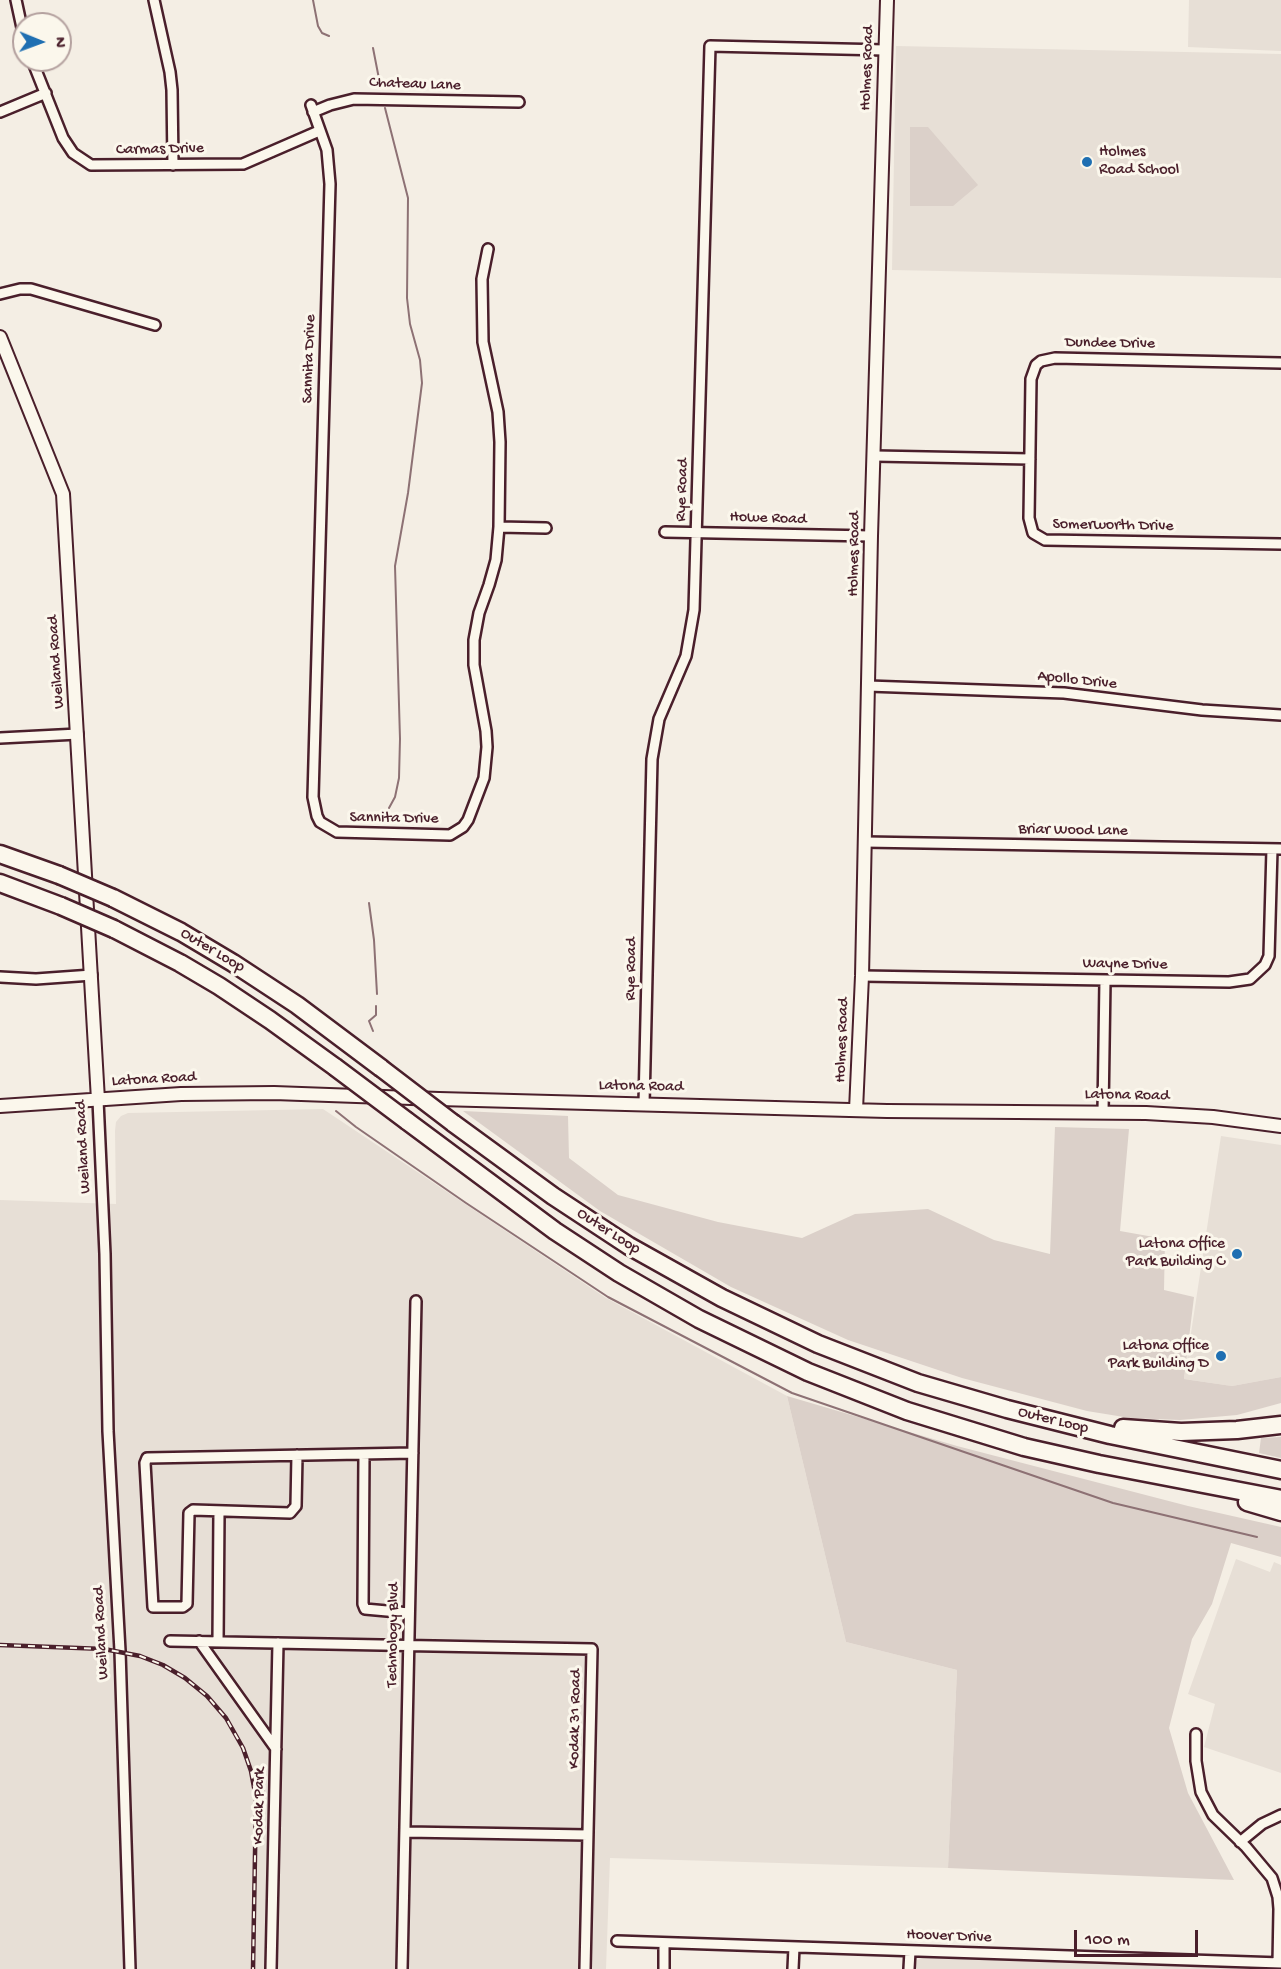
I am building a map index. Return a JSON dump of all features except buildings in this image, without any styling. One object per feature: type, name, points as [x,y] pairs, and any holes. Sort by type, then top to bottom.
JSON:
[{"type":"highway","name":"Outer Loop","points":[[0,854],[59,875],[113,898],[181,932],[246,971],[303,1010],[546,1192],[635,1250],[715,1295],[825,1347],[910,1380],[977,1401],[1110,1435],[1281,1470]]},
{"type":"highway","name":"Outer Loop","points":[[0,883],[61,906],[114,930],[180,963],[232,995],[335,1067],[581,1249],[672,1305],[746,1343],[836,1384],[946,1424],[1039,1450],[1281,1499]]},
{"type":"highway","points":[[977,1401],[1156,1432],[1237,1430],[1281,1425]]},
{"type":"highway","points":[[1191,1432],[1232,1426],[1281,1414]]},
{"type":"highway","points":[[1142,1472],[1281,1512]]},
{"type":"street","points":[[154,0],[171,81],[173,165]]},
{"type":"street","name":"Holmes Road","points":[[856,1110],[862,976],[871,536],[886,0]]},
{"type":"street","name":"Rye Road","points":[[644,1104],[652,759],[659,719],[678,676],[691,633],[694,610],[710,46],[885,50]]},
{"type":"street","name":"Carmas Drive","points":[[37,72],[67,146],[86,163],[96,166],[243,164],[320,131]]},
{"type":"street","points":[[0,112],[46,93]]},
{"type":"street","name":"Chateau Lane","points":[[320,131],[312,109],[354,99],[519,102]]},
{"type":"street","name":"Sannita Drive","points":[[320,131],[329,162],[330,184],[313,797],[317,816],[330,829],[343,833],[442,836],[456,832],[468,820],[484,778],[487,747],[484,714],[474,665],[475,628],[493,572],[499,527],[500,425],[484,353],[481,313],[482,279],[488,249]]},
{"type":"street","points":[[0,294],[31,289],[155,325]]},
{"type":"street","name":"Weiland Road","points":[[0,337],[63,494],[92,975],[105,1254],[108,1431],[120,1645],[130,1969]]},
{"type":"street","name":"Dundee Drive","points":[[1030,459],[1031,379],[1036,365],[1041,361],[1055,358],[1281,363]]},
{"type":"street","points":[[874,456],[1030,459]]},
{"type":"street","name":"Somerworth Drive","points":[[1030,459],[1029,518],[1033,533],[1039,538],[1054,541],[1281,544]]},
{"type":"street","points":[[499,527],[546,528]]},
{"type":"street","name":"Howe Road","points":[[665,532],[871,536]]},
{"type":"street","name":"Apollo Drive","points":[[868,686],[1064,693],[1202,710],[1281,715]]},
{"type":"street","points":[[0,738],[78,734]]},
{"type":"street","name":"Briar Wood Lane","points":[[865,842],[1276,849]]},
{"type":"street","name":"Wayne Drive","points":[[862,976],[1229,982],[1250,979],[1265,965],[1270,950],[1276,849]]},
{"type":"street","points":[[0,977],[36,979],[92,975]]},
{"type":"street","points":[[1103,1112],[1105,980]]},
{"type":"street","name":"Latona Road","points":[[0,1106],[181,1094],[274,1093],[856,1110],[1103,1112],[1191,1115],[1281,1126]]},
{"type":"street","name":"Technology Blvd","points":[[402,1969],[416,1301]]},
{"type":"street","points":[[297,1455],[296,1506],[290,1513],[193,1510],[189,1513],[187,1604],[183,1607],[153,1607],[145,1463],[147,1458],[297,1455],[413,1453]]},
{"type":"street","points":[[364,1454],[363,1604],[365,1609],[409,1613]]},
{"type":"street","points":[[218,1642],[219,1511]]},
{"type":"street","name":"Kodak 31 Road","points":[[170,1641],[592,1649],[585,1969]]},
{"type":"street","points":[[199,1641],[276,1749]]},
{"type":"street","name":"Kodak Park","points":[[271,1969],[278,1643]]},
{"type":"street","points":[[1196,1734],[1196,1761],[1201,1792],[1213,1815],[1272,1878],[1278,1897],[1280,1963]]},
{"type":"street","points":[[1240,1842],[1262,1824],[1281,1815]]},
{"type":"street","points":[[406,1832],[588,1835]]},
{"type":"street","name":"Hoover Drive","points":[[617,1941],[1280,1963]]},
{"type":"street","points":[[664,1943],[664,1969]]},
{"type":"street","points":[[793,1969],[794,1947]]},
{"type":"street","points":[[909,1969],[910,1951]]},
{"type":"shaded area","points":[[1189,0],[1281,0],[1281,51],[1188,47]]},
{"type":"shaded area","name":"Holmes Road School","points":[[896,46],[1281,54],[1281,278],[892,270]]},
{"type":"shaded area","points":[[910,127],[928,127],[978,185],[953,206],[910,206]]},
{"type":"shaded area","points":[[323,1109],[606,1298],[787,1396],[846,1642],[957,1670],[948,1868],[610,1858],[606,1969],[0,1969],[0,1200],[116,1204],[116,1122],[128,1113]]},
{"type":"shaded area","points":[[463,1111],[568,1116],[569,1158],[618,1195],[718,1222],[802,1238],[855,1214],[928,1209],[994,1240],[1050,1254],[1055,1127],[1129,1129],[1120,1231],[1165,1239],[1164,1290],[1194,1297],[1184,1379],[1232,1386],[1281,1377],[1281,1403],[1237,1415],[1180,1420],[1130,1418],[1087,1411],[962,1378],[848,1340],[731,1287],[600,1211]]},
{"type":"shaded area","points":[[1221,1136],[1281,1145],[1281,1377],[1232,1386],[1184,1379]]},
{"type":"shaded area","points":[[787,1396],[957,1446],[1188,1506],[1281,1527],[1281,1557],[1231,1543],[1212,1604],[1192,1639],[1169,1728],[1188,1793],[1234,1880],[948,1868],[957,1670],[846,1642]]},
{"type":"shaded area","points":[[1281,1437],[1281,1458],[1259,1453],[1261,1438]]},
{"type":"shaded area","points":[[1236,1559],[1270,1572],[1274,1562],[1281,1565],[1281,1773],[1204,1747],[1215,1704],[1188,1694]]},
{"type":"shaded area","points":[[926,1957],[1256,1969],[914,1969],[917,1960]]},
{"type":"waterway","points":[[313,0],[318,26],[322,33],[329,36]]},
{"type":"waterway","points":[[373,48],[380,84]]},
{"type":"waterway","points":[[385,108],[408,198],[407,298],[410,324],[420,360],[422,383],[408,493],[395,566],[400,739],[399,778],[395,797],[389,808]]},
{"type":"waterway","points":[[369,903],[377,994]]},
{"type":"waterway","points":[[373,1031],[369,1021],[376,1015],[376,1006]]},
{"type":"waterway","points":[[336,1111],[466,1203],[608,1297],[792,1393],[1113,1503],[1257,1537]]},
{"type":"railway","points":[[0,1645],[104,1649],[140,1656],[163,1665],[185,1678],[207,1696],[226,1718],[243,1748],[251,1771],[256,1798],[253,1969]]},
{"type":"railway","points":[[262,1798],[263,1771]]},
{"type":"place","name":"Holmes Road School","points":[[1087,162]]},
{"type":"place","name":"Latona Office Park Building C","points":[[1237,1254]]},
{"type":"place","name":"Latona Office Park Building D","points":[[1221,1356]]}]
